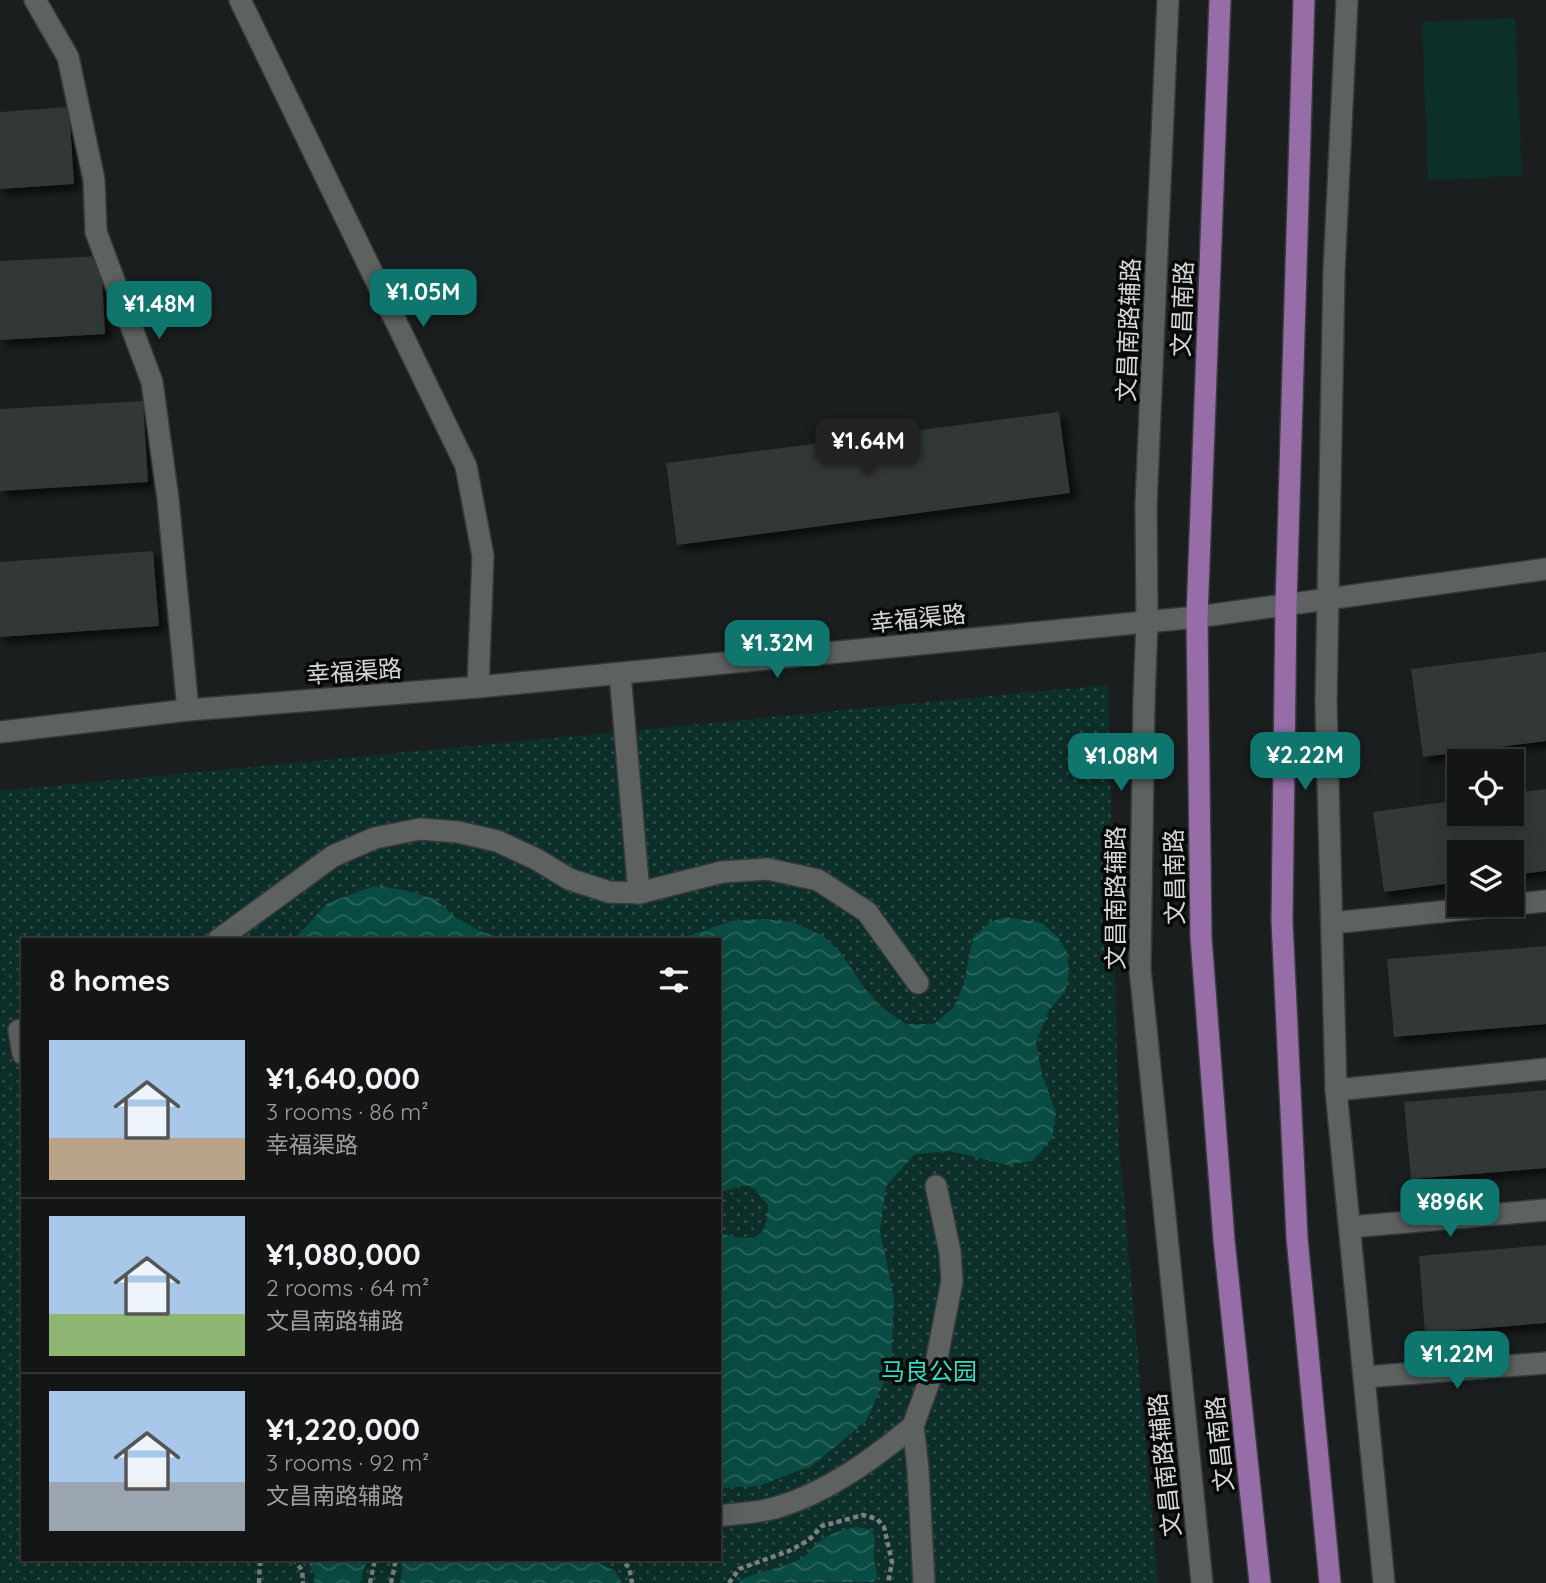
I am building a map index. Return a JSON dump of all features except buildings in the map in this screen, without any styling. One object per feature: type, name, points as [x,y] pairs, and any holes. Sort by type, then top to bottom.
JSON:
[{"type":"main road","name":"文昌南路","points":[[1220,0],[1197,617],[1201,937],[1224,1240],[1260,1583]]},
{"type":"main road","points":[[1304,0],[1286,604],[1282,921],[1297,1238],[1330,1583]]},
{"type":"street","points":[[35,0],[68,57],[94,180],[96,232],[152,382],[168,499],[188,710]]},
{"type":"street","points":[[240,0],[466,466],[483,556],[478,687]]},
{"type":"street","name":"文昌南路辅路","points":[[1168,0],[1146,505],[1147,622],[1140,969],[1202,1583]]},
{"type":"street","points":[[1346,0],[1334,272],[1326,703],[1336,1090],[1384,1583]]},
{"type":"street","name":"幸福渠路","points":[[0,732],[188,710],[620,674],[1197,617],[1546,569]]},
{"type":"street","points":[[620,674],[639,893]]},
{"type":"street","points":[[221,938],[333,856],[375,838],[420,829],[458,832],[497,841],[569,879],[608,892],[639,893],[722,872],[768,869],[818,880],[867,912],[918,983]]},
{"type":"street","points":[[1332,923],[1546,901]]},
{"type":"street","points":[[14,1031],[21,1049]]},
{"type":"street","points":[[1336,1090],[1546,1069]]},
{"type":"street","points":[[924,1583],[913,1426],[936,1363],[952,1281],[950,1252],[936,1186]]},
{"type":"street","points":[[1350,1227],[1546,1210]]},
{"type":"street","points":[[1365,1377],[1546,1363]]},
{"type":"street","points":[[721,1516],[777,1508],[820,1491],[888,1447],[913,1426]]},
{"type":"path","points":[[729,1583],[739,1569],[789,1551],[808,1540],[822,1526],[863,1516],[877,1519],[884,1527],[892,1562],[888,1583]]},
{"type":"path","points":[[259,1583],[260,1561]]},
{"type":"path","points":[[295,1561],[302,1570],[303,1583]]},
{"type":"path","points":[[370,1583],[375,1561]]},
{"type":"path","points":[[391,1583],[396,1561]]},
{"type":"path","points":[[621,1561],[629,1567],[632,1583]]},
{"type":"green space","points":[[1515,18],[1522,176],[1428,180],[1422,22]]},
{"type":"green space","name":"马良公园","points":[[1108,685],[1119,1145],[1158,1583],[0,1583],[0,791]]},
{"type":"water","points":[[374,886],[405,890],[435,899],[455,917],[482,932],[501,938],[295,938],[328,903]]},
{"type":"water","points":[[1005,917],[1042,923],[1058,937],[1067,952],[1069,974],[1065,992],[1049,1010],[1036,1042],[1042,1075],[1056,1113],[1052,1138],[1032,1161],[1007,1165],[951,1151],[915,1154],[886,1186],[880,1231],[894,1298],[891,1367],[866,1421],[813,1465],[759,1486],[721,1488],[721,1233],[747,1238],[760,1234],[767,1218],[768,1205],[752,1186],[740,1186],[721,1192],[721,938],[683,938],[731,921],[764,919],[793,922],[823,936],[840,952],[881,1007],[906,1024],[934,1024],[954,1007],[964,983],[973,938],[990,922]]},
{"type":"water","points":[[856,1527],[869,1530],[874,1536],[877,1576],[874,1582],[740,1583],[740,1580],[747,1577],[799,1560],[824,1538]]},
{"type":"water","points":[[307,1561],[366,1561],[360,1583],[314,1583],[315,1574]]},
{"type":"water","points":[[404,1561],[585,1561],[604,1565],[615,1571],[622,1583],[400,1583]]}]
